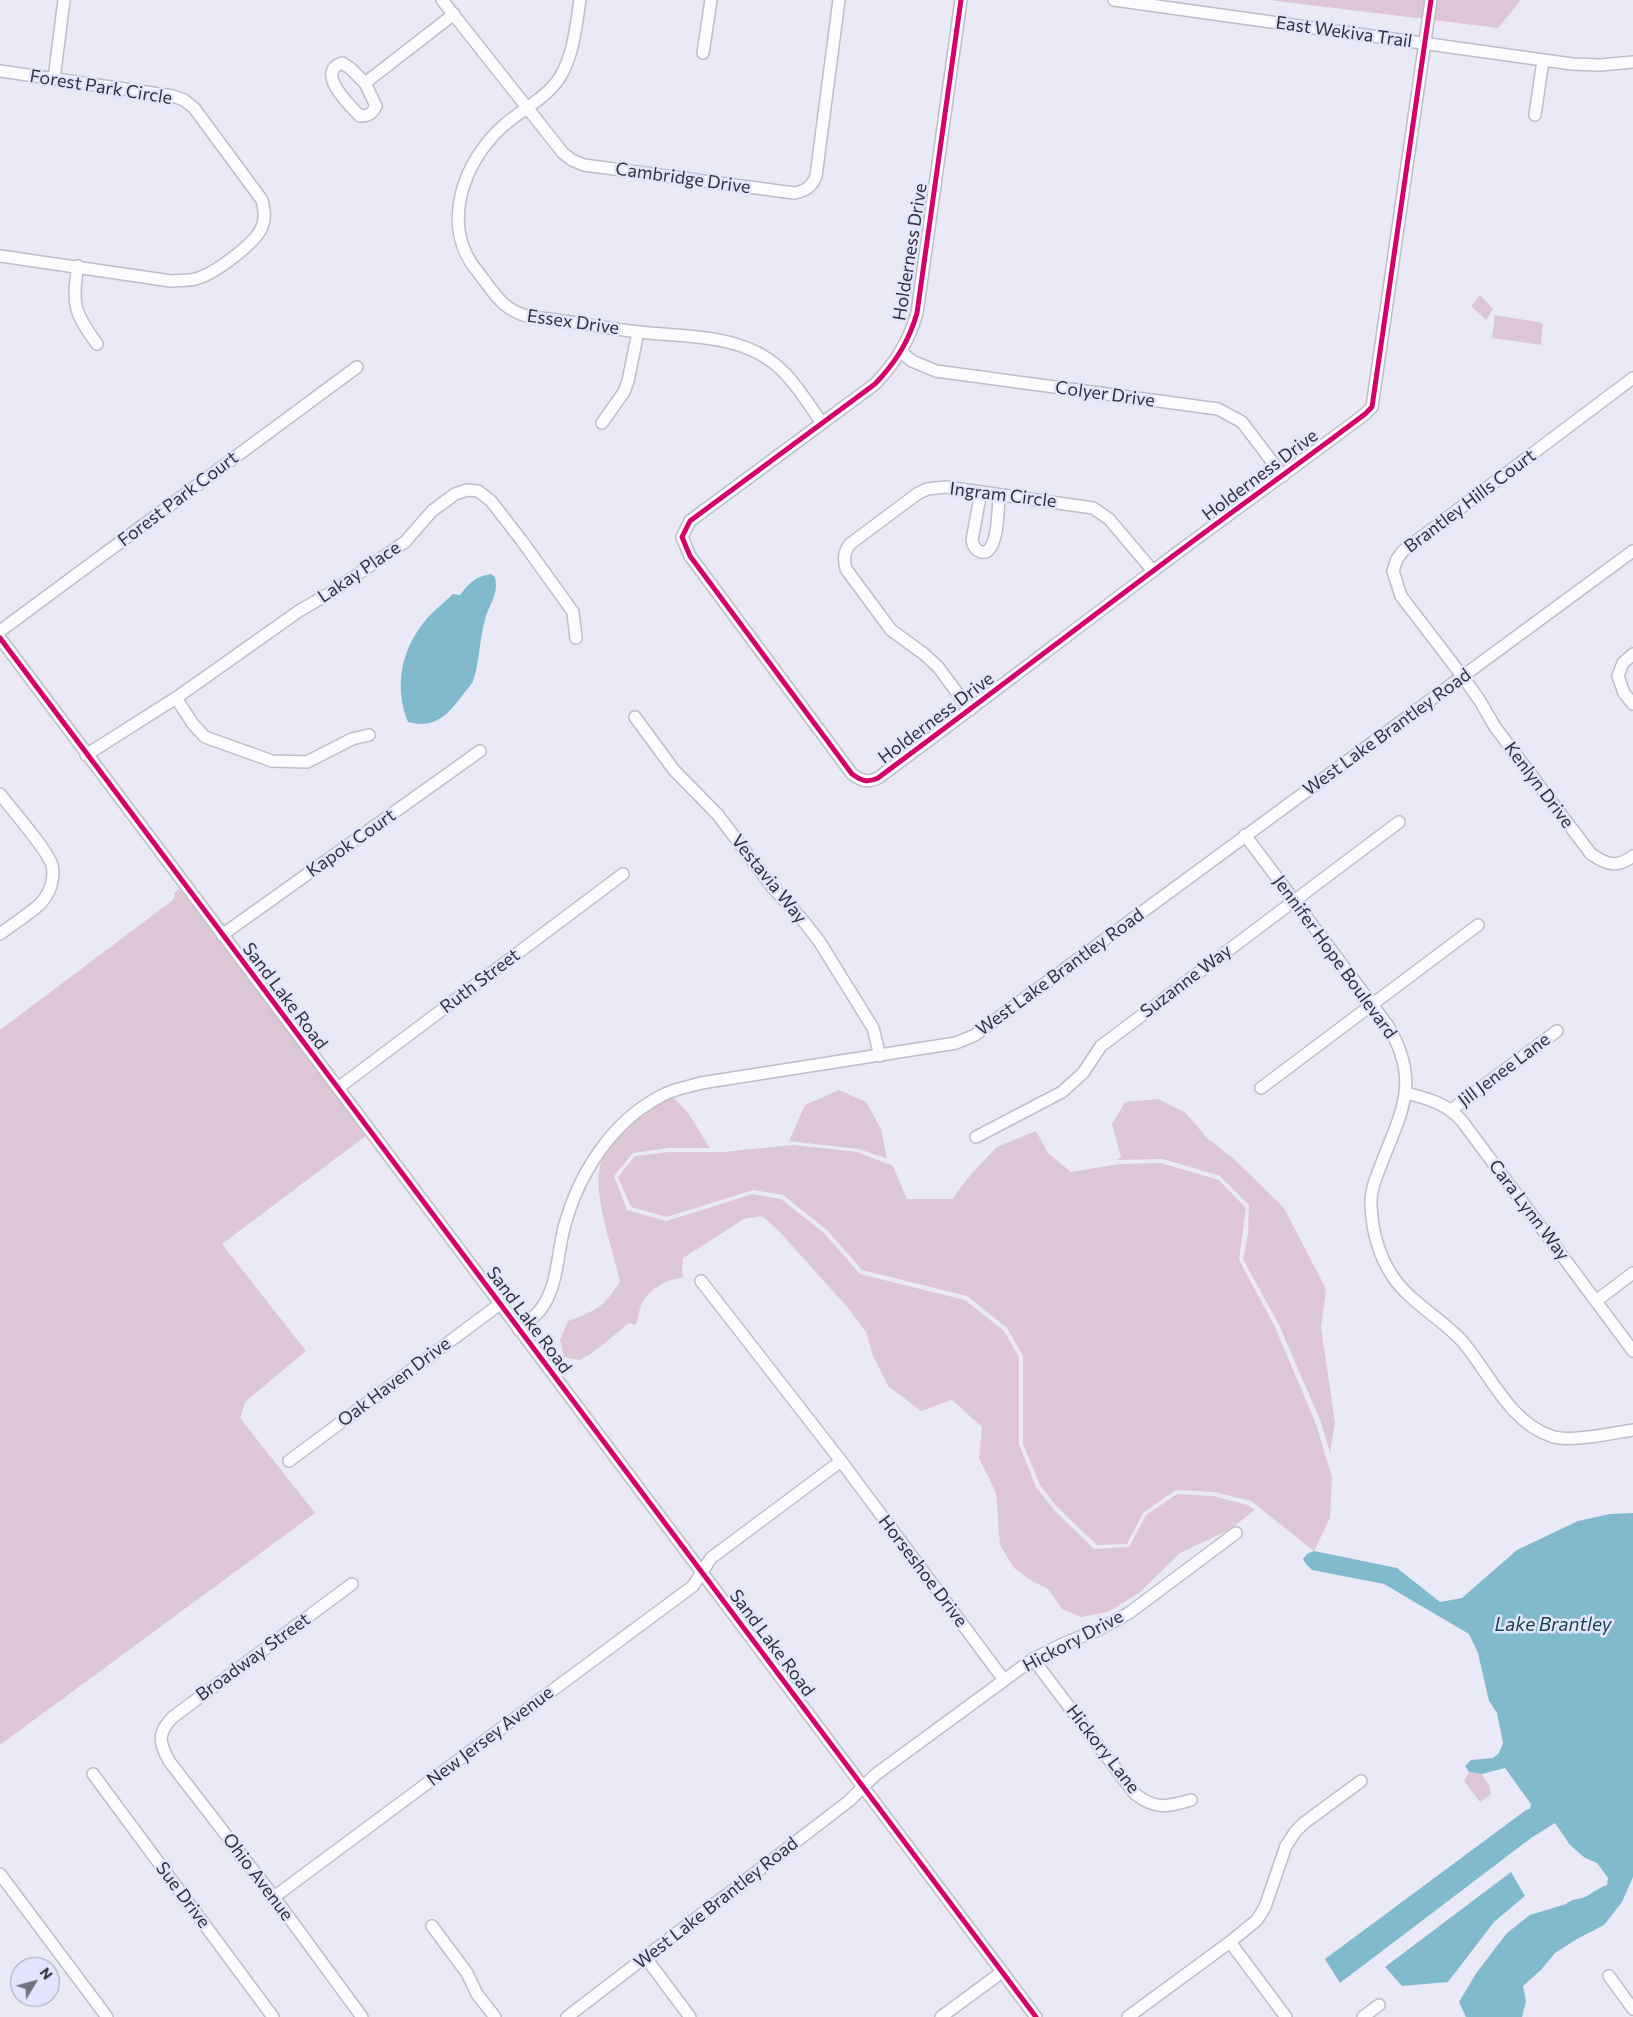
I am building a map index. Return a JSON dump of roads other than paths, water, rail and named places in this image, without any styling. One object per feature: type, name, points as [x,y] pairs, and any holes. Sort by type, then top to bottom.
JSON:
[{"type":"street","points":[[54,79],[64,0]]},
{"type":"street","name":"Cambridge Drive","points":[[442,0],[527,108],[563,152],[572,160],[584,165],[794,193],[802,192],[808,188],[814,183],[816,176],[839,0]]},
{"type":"street","name":"Essex Drive","points":[[580,0],[573,43],[560,77],[551,88],[503,126],[478,155],[468,173],[461,192],[458,218],[461,240],[470,263],[503,305],[515,313],[530,317],[638,332],[703,338],[741,346],[759,353],[777,366],[822,423]]},
{"type":"street","points":[[703,52],[711,0]]},
{"type":"street","name":"Holderness Drive","points":[[961,0],[917,313],[912,331],[892,367],[875,384],[690,521],[682,537],[690,556],[852,774],[861,780],[869,782],[878,778],[970,710],[1153,571],[1283,476],[1372,407],[1431,0]]},
{"type":"street","name":"East Wekiva Trail","points":[[1114,0],[1572,64],[1600,65],[1633,62]]},
{"type":"street","points":[[365,83],[454,14]]},
{"type":"street","points":[[1535,115],[1543,60]]},
{"type":"street","points":[[342,63],[365,83],[376,106],[374,111],[367,116],[360,116],[334,83],[331,71],[335,66],[342,63]]},
{"type":"street","name":"Forest Park Circle","points":[[0,71],[173,96],[184,100],[194,108],[262,200],[265,218],[262,228],[254,240],[210,273],[194,280],[171,281],[0,256]]},
{"type":"street","points":[[78,266],[74,290],[75,306],[85,328],[97,344]]},
{"type":"street","points":[[602,423],[626,386],[632,367],[638,332]]},
{"type":"street","name":"Colyer Drive","points":[[901,352],[912,361],[936,371],[1218,409],[1242,422],[1283,476]]},
{"type":"street","name":"Forest Park Court","points":[[0,631],[357,367]]},
{"type":"street","name":"Brantley Hills Court","points":[[1463,677],[1401,596],[1393,571],[1397,559],[1403,551],[1633,378]]},
{"type":"street","name":"Ingram Circle","points":[[970,710],[938,667],[924,654],[891,630],[846,569],[843,558],[845,550],[850,544],[917,494],[927,489],[946,487],[1093,508],[1109,519],[1153,571]]},
{"type":"street","name":"Lakay Place","points":[[86,755],[176,698],[299,611],[330,594],[405,542],[432,511],[454,494],[467,490],[478,491],[491,501],[522,541],[573,612],[576,638]]},
{"type":"street","points":[[981,492],[972,540],[974,547],[979,552],[990,550],[995,541],[999,495]]},
{"type":"street","name":"West Lake Brantley Road","points":[[519,1330],[540,1310],[549,1297],[569,1212],[586,1175],[606,1142],[632,1116],[662,1095],[701,1083],[956,1043],[974,1036],[1633,551]]},
{"type":"street","name":"Sand Lake Road","points":[[0,638],[86,755],[1036,2017]]},
{"type":"street","points":[[1633,654],[1623,663],[1618,676],[1624,693],[1633,704]]},
{"type":"street","name":"Kenlyn Drive","points":[[1463,677],[1495,727],[1592,854],[1611,865],[1619,864],[1633,856]]},
{"type":"street","points":[[176,698],[193,724],[205,737],[272,760],[306,762],[352,739],[369,735]]},
{"type":"street","name":"Vestavia Way","points":[[635,717],[674,770],[718,815],[773,888],[802,918],[819,941],[872,1028],[880,1056]]},
{"type":"street","name":"Kapok Court","points":[[222,935],[480,751]]},
{"type":"street","points":[[0,794],[45,853],[52,865],[53,880],[48,893],[40,904],[0,934]]},
{"type":"street","name":"Suzanne Way","points":[[976,1137],[1062,1092],[1079,1078],[1101,1046],[1399,822]]},
{"type":"street","name":"Jennifer Hope Boulevard","points":[[1246,835],[1372,1005],[1398,1043],[1404,1058],[1406,1093],[1400,1117],[1374,1182],[1371,1204],[1374,1230],[1380,1254],[1393,1276],[1406,1292],[1462,1341],[1525,1423],[1552,1437],[1569,1438],[1633,1430]]},
{"type":"street","name":"Ruth Street","points":[[338,1088],[623,874]]},
{"type":"street","points":[[1261,1088],[1478,925]]},
{"type":"street","name":"Jill Jenee Lane","points":[[1452,1110],[1556,1031]]},
{"type":"street","name":"Cara Lynn Way","points":[[1406,1093],[1430,1100],[1452,1110],[1633,1351]]},
{"type":"street","points":[[1596,1301],[1633,1274]]},
{"type":"street","name":"Horseshoe Drive","points":[[701,1281],[841,1461],[1004,1680]]},
{"type":"street","name":"Oak Haven Drive","points":[[289,1460],[500,1304]]},
{"type":"street","points":[[702,1572],[711,1558],[841,1461]]},
{"type":"street","name":"Hickory Drive","points":[[863,1787],[875,1775],[1033,1659],[1065,1643],[1096,1632],[1128,1612],[1236,1533]]},
{"type":"street","name":"New Jersey Avenue","points":[[274,1897],[693,1586],[702,1572]]},
{"type":"street","name":"Broadway Street","points":[[161,1735],[165,1725],[173,1717],[352,1584]]},
{"type":"street","name":"Hickory Lane","points":[[1033,1659],[1135,1794],[1144,1801],[1156,1806],[1171,1806],[1191,1800]]},
{"type":"street","name":"Ohio Avenue","points":[[161,1735],[162,1747],[169,1761],[274,1897],[362,2017]]},
{"type":"street","name":"Sue Drive","points":[[93,1774],[273,2017]]},
{"type":"street","points":[[1128,2017],[1249,1927],[1265,1907],[1282,1854],[1295,1832],[1304,1823],[1361,1781]]},
{"type":"street","name":"West Lake Brantley Road","points":[[567,2017],[849,1802],[863,1787]]},
{"type":"street","points":[[0,1874],[108,2017]]},
{"type":"street","points":[[432,1926],[467,1973],[478,1994],[495,2017]]},
{"type":"street","points":[[1230,1942],[1286,2017]]},
{"type":"street","points":[[646,1958],[690,2017]]},
{"type":"street","points":[[941,2017],[1002,1972]]},
{"type":"street","points":[[1608,1976],[1633,2009]]},
{"type":"street","points":[[1363,2017],[1379,2004]]},
{"type":"water","points":[[491,574],[495,577],[496,589],[483,628],[477,666],[472,683],[451,709],[439,719],[425,724],[408,722],[401,696],[401,682],[405,656],[410,644],[428,617],[453,594],[460,595],[473,581],[481,576]]},
{"type":"water","name":"Lake Brantley","points":[[1633,1513],[1633,1877],[1622,1902],[1604,1925],[1555,1953],[1541,1970],[1523,1986],[1526,2001],[1522,2017],[1466,2017],[1459,2002],[1477,1972],[1507,1933],[1530,1915],[1586,1897],[1607,1885],[1608,1878],[1597,1863],[1585,1858],[1570,1845],[1555,1823],[1531,1838],[1340,1983],[1325,1959],[1526,1810],[1530,1809],[1531,1804],[1505,1768],[1482,1774],[1469,1772],[1465,1766],[1471,1760],[1493,1758],[1499,1753],[1503,1743],[1497,1713],[1489,1701],[1478,1653],[1469,1634],[1384,1584],[1312,1570],[1303,1559],[1307,1554],[1314,1551],[1397,1568],[1440,1602],[1462,1598],[1517,1550],[1578,1521],[1610,1514]]},
{"type":"water","points":[[1511,1872],[1525,1896],[1494,1922],[1448,1982],[1402,1986],[1385,1967]]}]
